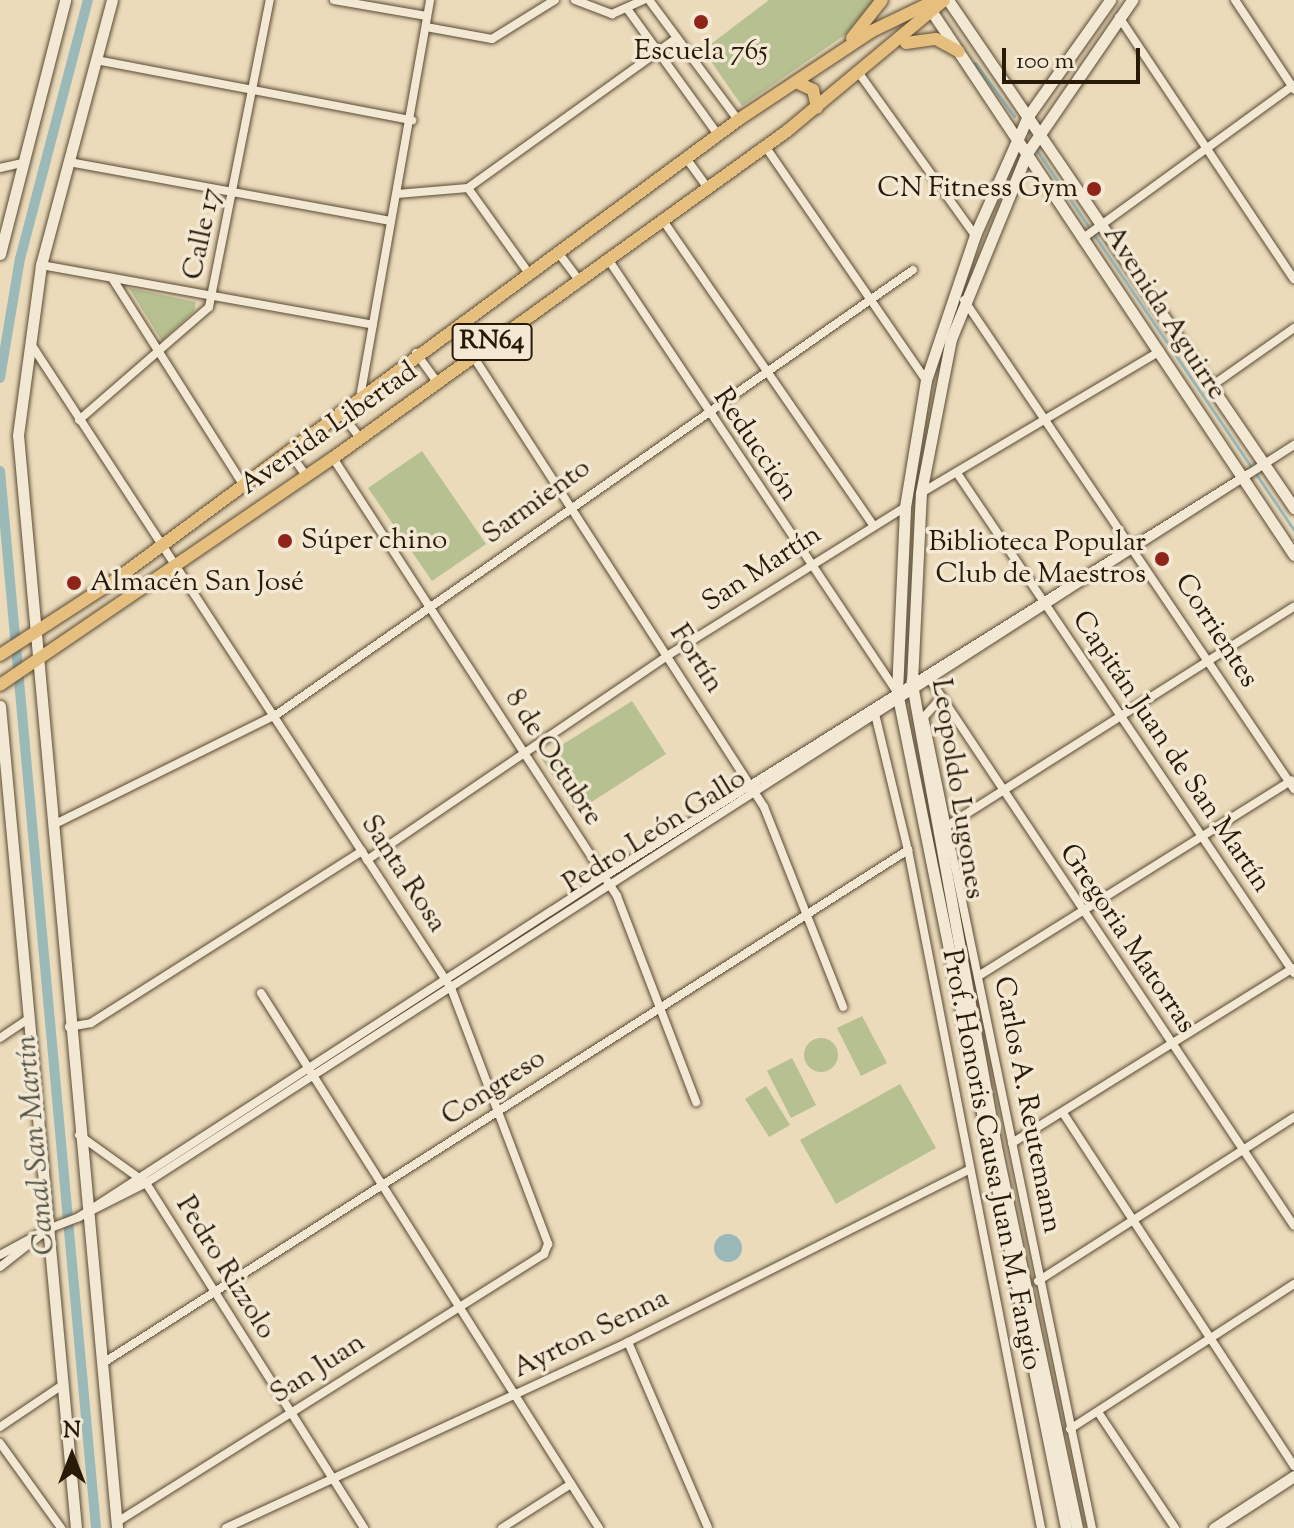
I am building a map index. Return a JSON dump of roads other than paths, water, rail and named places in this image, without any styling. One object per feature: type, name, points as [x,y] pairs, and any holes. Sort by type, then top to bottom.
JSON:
[{"type":"main road","points":[[0,254],[65,0]]},
{"type":"main road","points":[[112,0],[41,265],[27,337],[19,473],[39,629],[36,660],[85,1214],[103,1363],[117,1525]]},
{"type":"main road","points":[[836,54],[882,0]]},
{"type":"main road","points":[[946,0],[1040,133],[1094,231],[1213,385],[1294,508]]},
{"type":"main road","name":"Avenida Libertad","points":[[2,654],[160,547],[244,486],[361,392],[738,120],[836,54],[930,5],[946,0]]},
{"type":"main road","name":"Leopoldo Lugones","points":[[1066,1528],[897,698],[905,507],[926,380],[975,235],[1028,116],[1110,0]]},
{"type":"main road","name":"Leopoldo Lugones","points":[[1077,1528],[912,688],[921,493],[938,389],[964,299],[1027,153],[1132,0]]},
{"type":"main road","name":"Avenida Libertad","points":[[4,681],[333,458],[861,76],[892,50],[930,5]]},
{"type":"main road","name":"Avenida Aguirre","points":[[930,5],[1018,141],[1094,231],[1160,351],[1294,555]]},
{"type":"main road","points":[[892,50],[924,37],[959,52]]},
{"type":"main road","points":[[796,82],[813,90],[817,108]]},
{"type":"main road","points":[[0,706],[28,1019],[51,1228],[61,1386],[76,1528]]},
{"type":"main road","points":[[1214,1528],[1294,1476]]},
{"type":"street","name":"Calle 17","points":[[79,420],[203,316],[212,296],[235,192],[270,0]]},
{"type":"street","points":[[334,0],[427,16]]},
{"type":"street","points":[[361,392],[412,120],[430,0]]},
{"type":"street","points":[[426,27],[492,39],[555,0]]},
{"type":"street","points":[[575,0],[595,12],[628,10],[643,0]]},
{"type":"street","points":[[649,0],[738,120]]},
{"type":"street","points":[[1094,231],[1294,87],[1235,0]]},
{"type":"street","points":[[628,10],[718,135]]},
{"type":"street","points":[[1119,17],[1294,279]]},
{"type":"street","points":[[397,194],[468,188],[677,38]]},
{"type":"street","points":[[96,60],[412,120]]},
{"type":"street","points":[[861,76],[975,235]]},
{"type":"street","points":[[765,146],[867,299],[926,380]]},
{"type":"street","points":[[686,158],[707,187]]},
{"type":"street","points":[[69,162],[391,221]]},
{"type":"street","points":[[0,168],[21,163]]},
{"type":"street","points":[[468,188],[528,272]]},
{"type":"street","points":[[662,219],[873,525]]},
{"type":"street","points":[[557,251],[578,279]]},
{"type":"street","name":"Reducción","points":[[608,259],[897,698]]},
{"type":"street","points":[[41,265],[373,325]]},
{"type":"street","name":"Sarmiento","points":[[53,825],[276,715],[431,608],[569,503],[913,270]]},
{"type":"street","points":[[112,278],[244,486]]},
{"type":"street","name":"Corrientes","points":[[964,299],[1293,784]]},
{"type":"street","points":[[1213,385],[1294,328]]},
{"type":"street","name":"Santa Rosa","points":[[27,337],[160,547],[176,565],[276,715],[451,988],[502,1109],[548,1237],[544,1254]]},
{"type":"street","points":[[921,493],[959,476],[1160,351]]},
{"type":"street","points":[[416,352],[437,382]]},
{"type":"street","name":"Fortín","points":[[473,356],[756,794],[843,1007]]},
{"type":"street","points":[[338,410],[360,438]]},
{"type":"street","name":"Pedro León Gallo","points":[[85,1214],[139,1175],[605,876],[929,678],[1294,445]]},
{"type":"street","points":[[288,450],[306,476]]},
{"type":"street","name":"8 de Octubre","points":[[333,458],[605,876],[696,1102]]},
{"type":"street","name":"Capitán Juan de San Martín","points":[[959,476],[1120,719],[1293,970]]},
{"type":"street","name":"San Martín","points":[[367,860],[525,756],[667,656],[905,507]]},
{"type":"street","points":[[947,826],[1294,607]]},
{"type":"street","name":"Gregoria Matorras","points":[[929,678],[1294,1226]]},
{"type":"street","name":"Carlos A. Reutemann","points":[[941,698],[924,717],[980,975],[1038,1281],[1092,1528]]},
{"type":"street","name":"Pedro León Gallo","points":[[0,1255],[146,1183],[756,794],[874,712]]},
{"type":"street","name":"Prof. Honoris Causa Juan M. Fangio","points":[[874,712],[908,850],[1041,1528]]},
{"type":"street","points":[[980,975],[1202,836],[1293,784]]},
{"type":"street","name":"Congreso","points":[[103,1363],[384,1186],[658,1006],[908,850]]},
{"type":"street","points":[[69,1027],[91,1023],[362,851]]},
{"type":"street","points":[[1012,1143],[1293,970]]},
{"type":"street","points":[[261,993],[460,1303],[599,1528]]},
{"type":"street","points":[[0,1038],[28,1019]]},
{"type":"street","points":[[1063,1113],[1131,1222],[1294,1466]]},
{"type":"street","points":[[1038,1281],[1294,1117]]},
{"type":"street","name":"Pedro Rizzolo","points":[[79,1135],[139,1175],[146,1183],[364,1528]]},
{"type":"street","name":"Ayrton Senna","points":[[226,1528],[628,1342],[970,1169]]},
{"type":"street","name":"Pedro León Gallo","points":[[0,1267],[51,1228]]},
{"type":"street","name":"San Juan","points":[[117,1525],[460,1303],[544,1254]]},
{"type":"street","points":[[1070,1429],[1294,1284]]},
{"type":"street","points":[[628,1342],[708,1528]]},
{"type":"street","points":[[0,1427],[61,1386]]},
{"type":"street","points":[[1098,1412],[1175,1528]]},
{"type":"street","points":[[0,1443],[61,1528]]},
{"type":"street","points":[[502,1528],[571,1484]]},
{"type":"water","points":[[728,1234],[738,1238],[742,1248],[738,1258],[728,1262],[718,1258],[714,1248],[718,1238]]},
{"type":"waterway","name":"Canal San Martín","points":[[0,378],[20,259],[88,0]]},
{"type":"waterway","points":[[975,63],[1014,116]]},
{"type":"waterway","points":[[1036,149],[1294,530]]},
{"type":"waterway","name":"Canal San Martín","points":[[0,471],[96,1528]]},
{"type":"place","name":"Escuela 765","points":[[701,22]]},
{"type":"place","name":"CN Fitness Gym","points":[[1094,189]]},
{"type":"place","name":"Súper chino","points":[[285,541]]},
{"type":"place","name":"Biblioteca Popular Club de Maestros","points":[[1162,559]]},
{"type":"place","name":"Almacén San José","points":[[74,583]]}]
